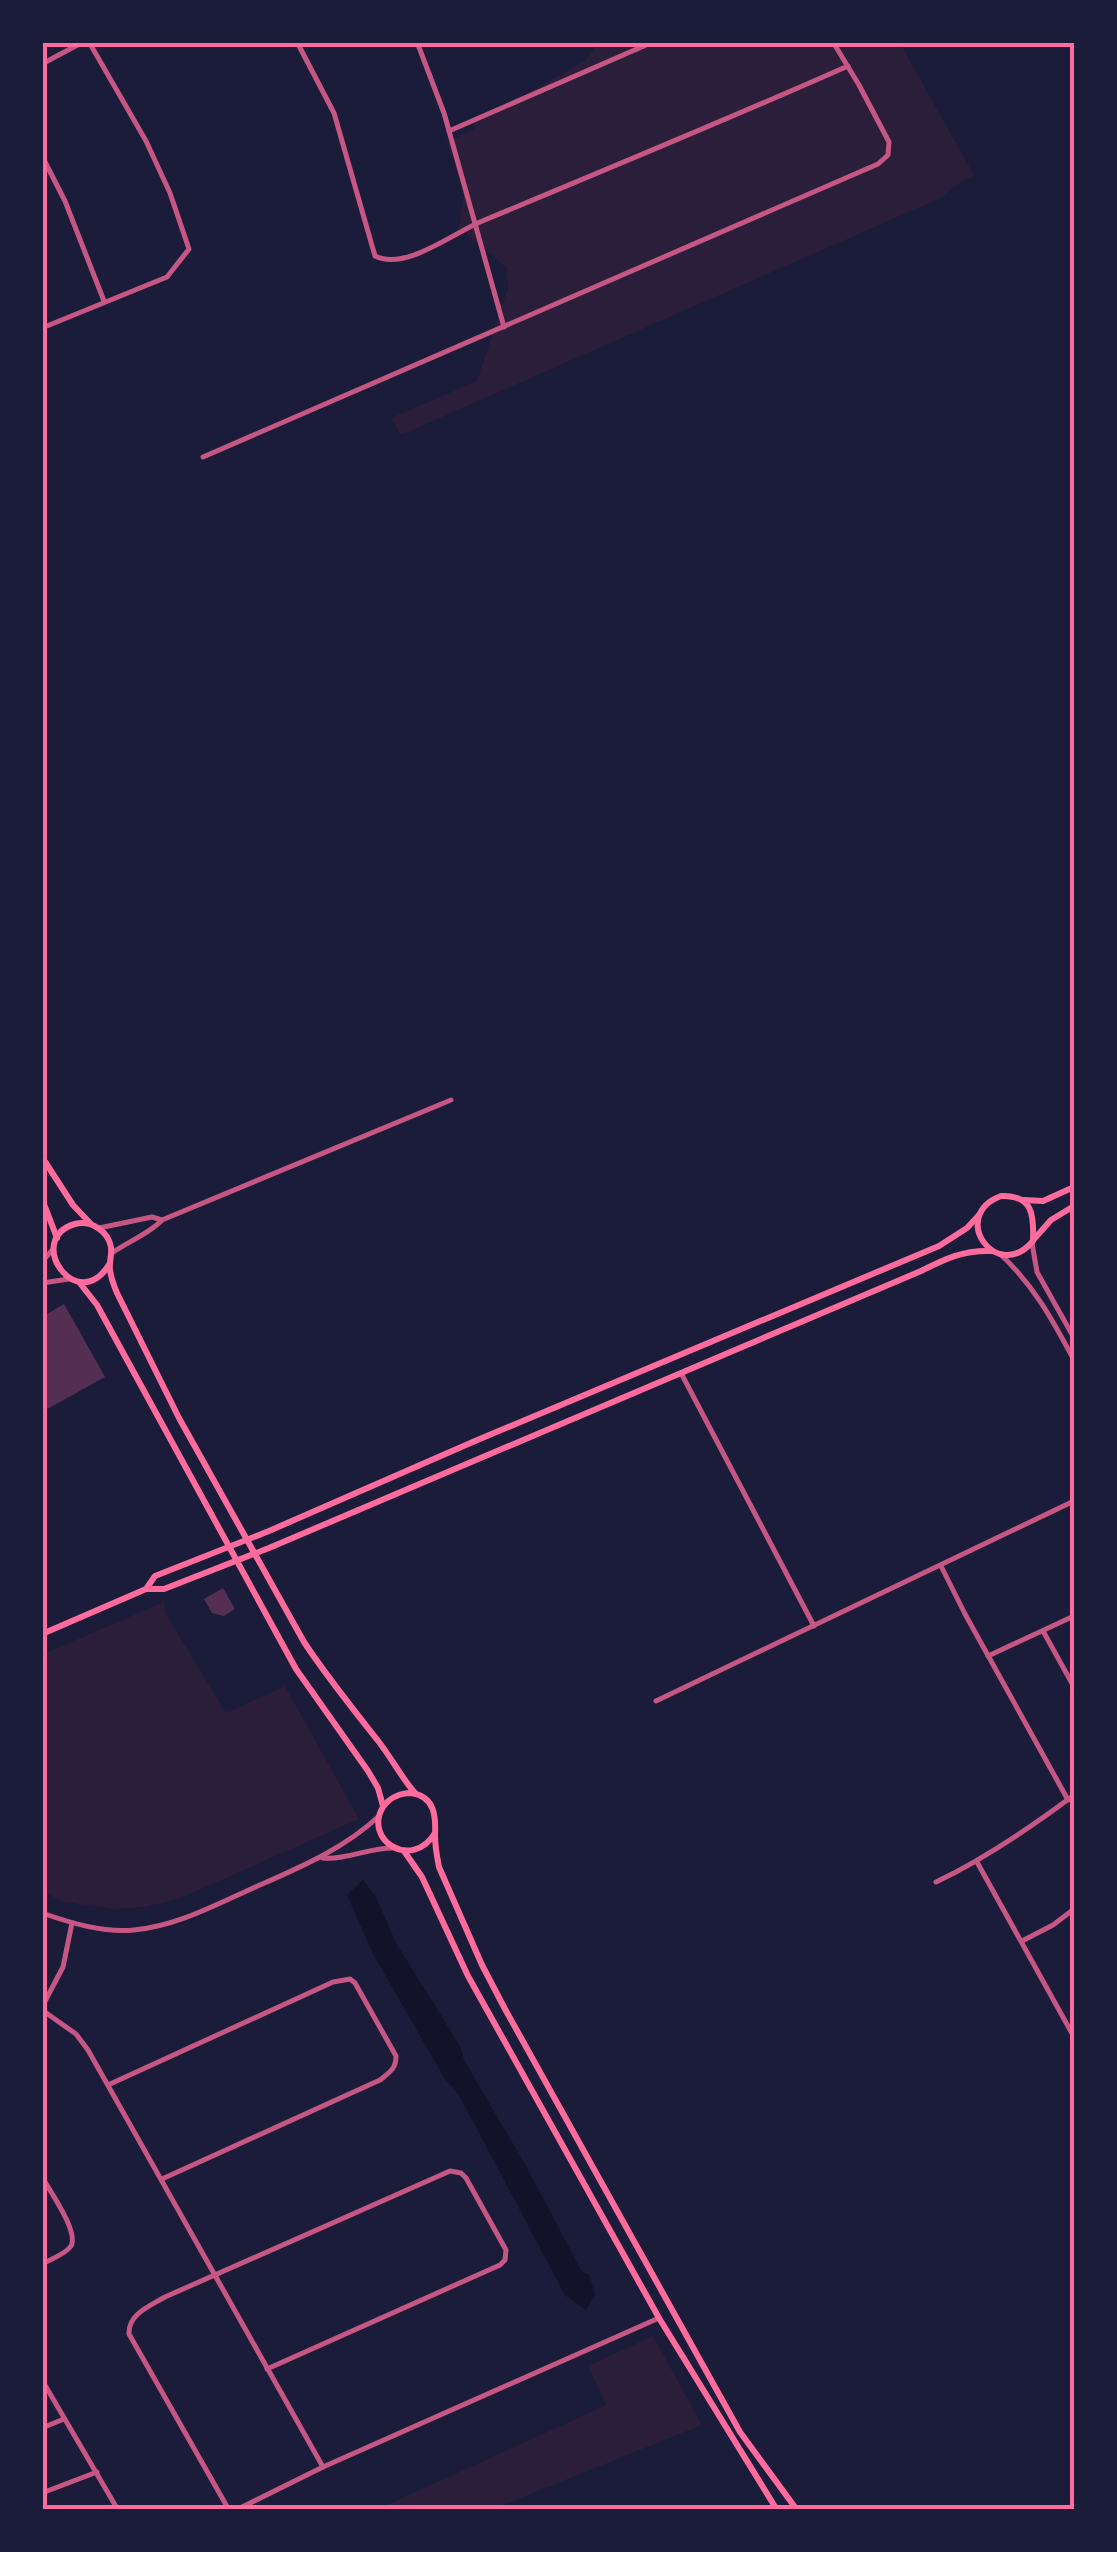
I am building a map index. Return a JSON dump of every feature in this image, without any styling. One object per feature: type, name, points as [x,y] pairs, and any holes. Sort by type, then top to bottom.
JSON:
[{"type":"main road","points":[[42,1157],[73,1204],[110,1244],[117,1293],[179,1418],[323,1672],[380,1743],[401,1777],[425,1798],[436,1814],[439,1867],[505,2010],[740,2432],[797,2510]]},
{"type":"main road","points":[[146,1589],[155,1576],[939,1246],[968,1228],[992,1200],[1001,1196],[1043,1201],[1074,1187]]},
{"type":"main road","points":[[42,1199],[58,1238]]},
{"type":"main road","points":[[1022,1200],[1032,1212],[1033,1241]]},
{"type":"main road","points":[[42,1634],[146,1589],[164,1589],[255,1554],[921,1272],[945,1258],[961,1252],[1017,1253],[1060,1213],[1074,1206]]},
{"type":"main road","points":[[979,1215],[979,1235],[995,1252]]},
{"type":"main road","points":[[91,1224],[72,1225],[58,1238],[54,1246],[56,1265],[70,1279],[79,1281],[98,1277],[110,1263]]},
{"type":"main road","points":[[79,1281],[97,1305],[296,1669],[373,1779],[383,1807]]},
{"type":"main road","points":[[416,1794],[397,1795],[383,1807],[379,1816],[382,1835],[404,1851],[423,1847],[435,1832]]},
{"type":"main road","points":[[404,1851],[422,1877],[468,1976],[660,2318],[777,2510]]},
{"type":"street","points":[[42,64],[86,42],[146,141],[190,249],[167,277],[42,328]]},
{"type":"street","points":[[298,42],[334,114],[376,256],[387,262],[413,256],[475,224],[848,66]]},
{"type":"street","points":[[417,42],[449,131],[504,327]]},
{"type":"street","points":[[202,458],[878,164],[888,155],[890,142],[833,42]]},
{"type":"street","points":[[449,131],[648,43]]},
{"type":"street","points":[[42,156],[65,201],[104,301]]},
{"type":"street","points":[[112,1253],[162,1220],[451,1100]]},
{"type":"street","points":[[99,1228],[152,1217],[162,1220]]},
{"type":"street","points":[[1033,1241],[1037,1272],[1074,1338]]},
{"type":"street","points":[[42,1262],[54,1246]]},
{"type":"street","points":[[995,1252],[1017,1269],[1040,1298],[1074,1360]]},
{"type":"street","points":[[42,1283],[70,1279]]},
{"type":"street","points":[[682,1373],[814,1626]]},
{"type":"street","points":[[656,1700],[1073,1501]]},
{"type":"street","points":[[940,1566],[1068,1800]]},
{"type":"street","points":[[988,1656],[1074,1616]]},
{"type":"street","points":[[1043,1631],[1074,1687]]},
{"type":"street","points":[[936,1882],[1013,1840],[1074,1796]]},
{"type":"street","points":[[42,1913],[72,1923],[131,1931],[161,1926],[320,1858],[379,1816]]},
{"type":"street","points":[[320,1858],[339,1859],[395,1848]]},
{"type":"street","points":[[977,1862],[1074,2037]]},
{"type":"street","points":[[1022,1940],[1074,1909]]},
{"type":"street","points":[[72,1923],[62,1966],[42,2009],[76,2034],[108,2086],[323,2467]]},
{"type":"street","points":[[108,2086],[332,1982],[350,1979],[355,1984],[396,2056],[391,2072],[162,2179]]},
{"type":"street","points":[[229,2510],[129,2334],[128,2328],[137,2314],[165,2297],[450,2171],[466,2178],[506,2250],[500,2266],[267,2369]]},
{"type":"street","points":[[42,2177],[71,2228],[73,2240],[68,2250],[42,2264]]},
{"type":"street","points":[[236,2510],[323,2467],[660,2318]]},
{"type":"street","points":[[42,2380],[118,2510]]},
{"type":"street","points":[[42,2428],[64,2419]]},
{"type":"street","points":[[42,2493],[96,2472]]},
{"type":"shaded area","points":[[597,43],[900,43],[974,175],[943,197],[401,435],[391,418],[477,381],[508,288],[506,267],[459,228],[466,182],[446,143],[586,60]]},
{"type":"shaded area","points":[[164,1602],[166,1614],[226,1713],[285,1686],[359,1819],[181,1898],[145,1907],[112,1909],[65,1902],[43,1892],[43,1654]]},
{"type":"shaded area","points":[[363,1880],[376,1897],[396,1943],[460,2046],[464,2060],[582,2272],[589,2275],[595,2294],[586,2310],[565,2295],[459,2095],[445,2079],[372,1952],[347,1895]]},
{"type":"shaded area","points":[[653,2336],[702,2425],[493,2509],[378,2509],[606,2405],[588,2366]]},
{"type":"building","points":[[64,1304],[105,1377],[42,1412],[42,1317]]},
{"type":"building","points":[[223,1588],[235,1609],[224,1616],[212,1613],[204,1599]]}]
